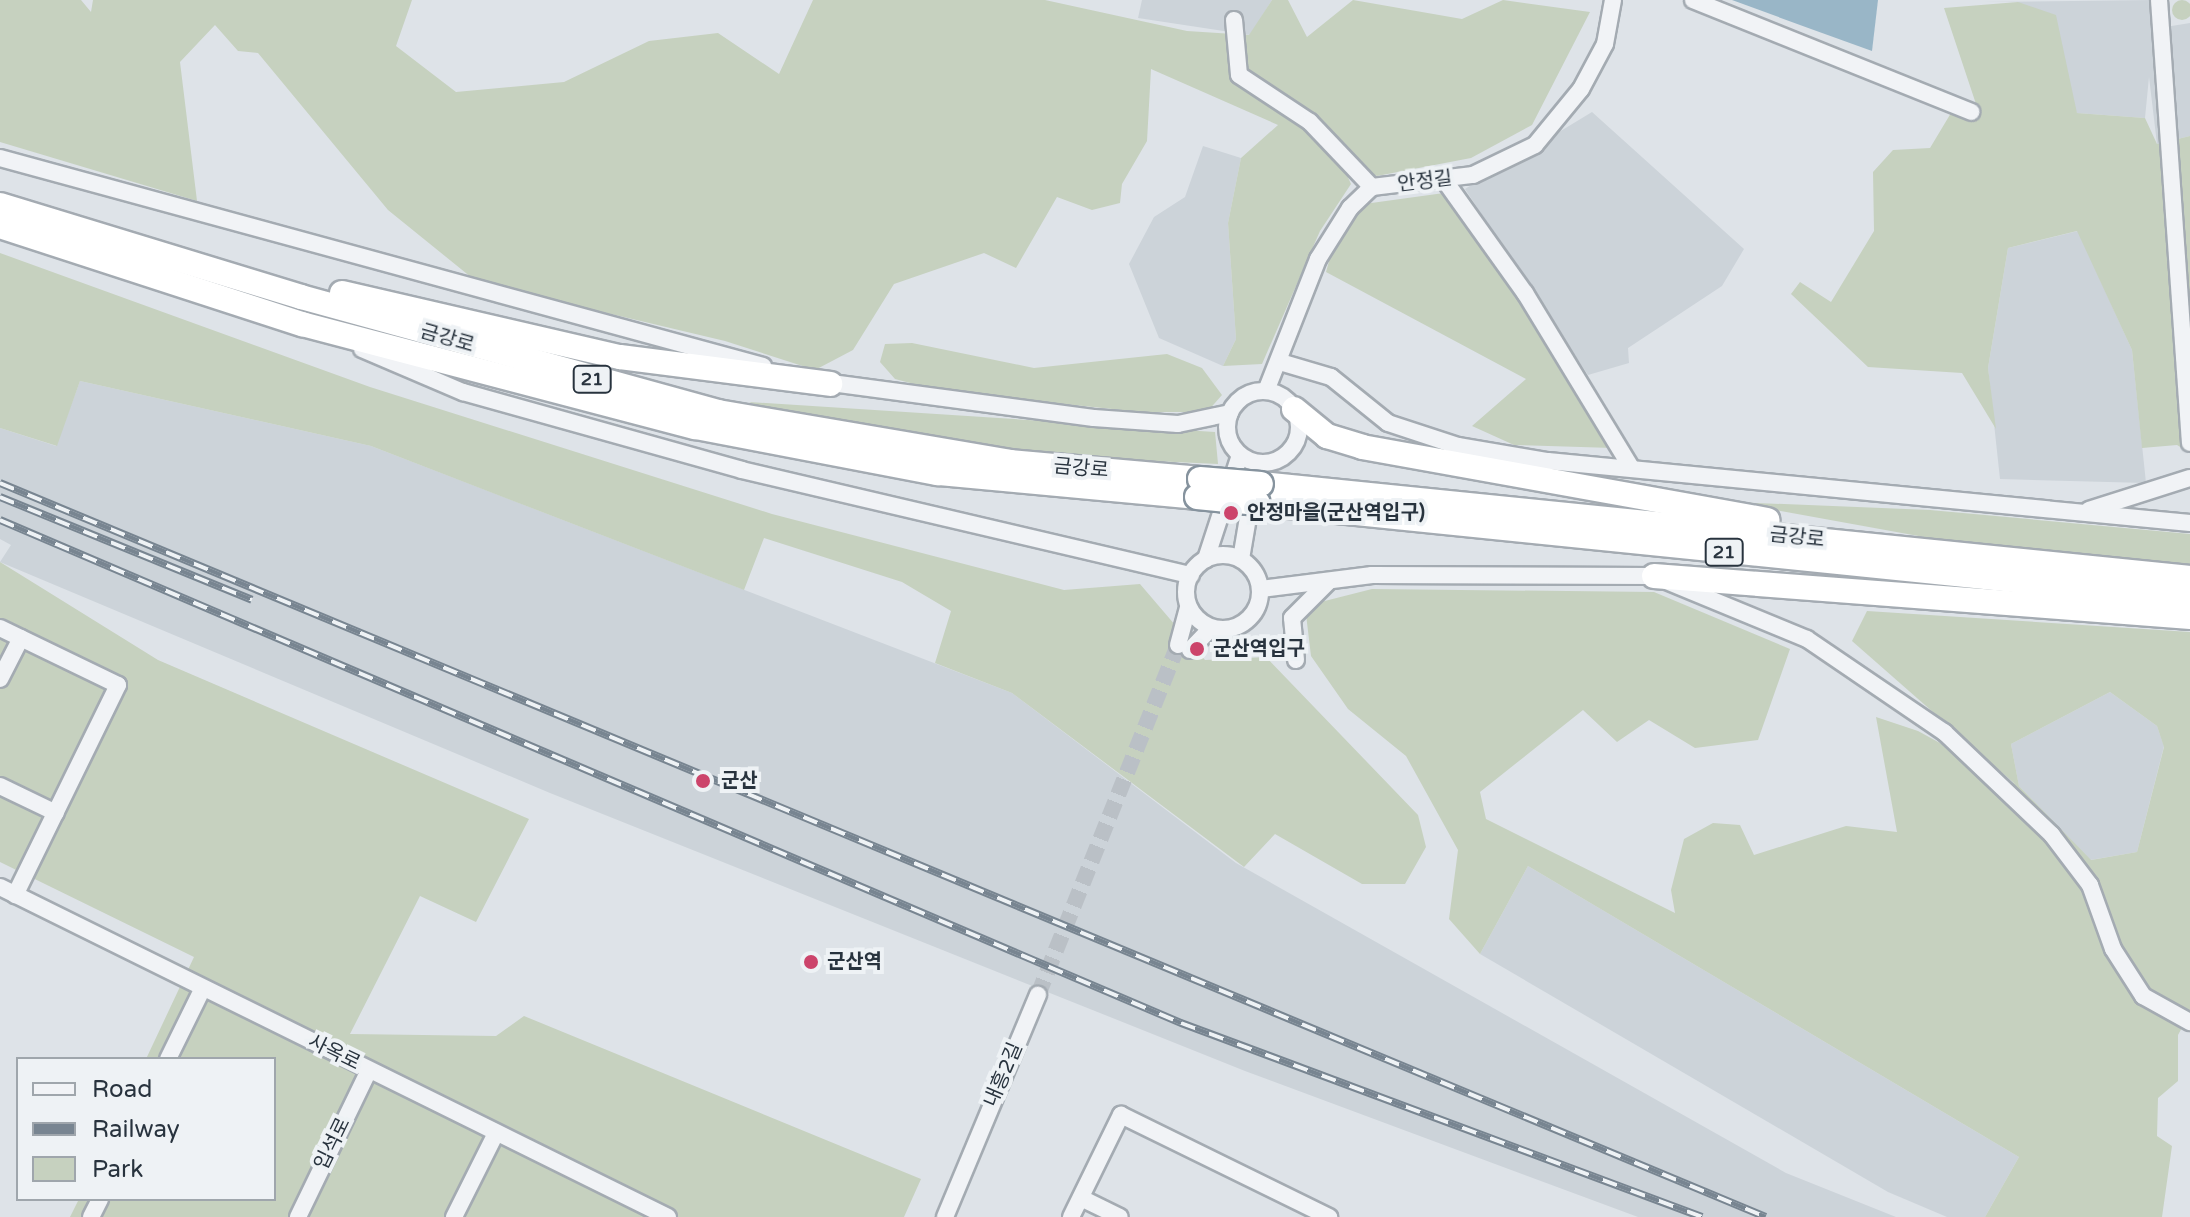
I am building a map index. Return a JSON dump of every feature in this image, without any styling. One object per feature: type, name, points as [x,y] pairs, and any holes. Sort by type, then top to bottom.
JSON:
[{"type":"highway","points":[[2,212],[518,337],[693,370],[830,384]]},
{"type":"highway","name":"금강로","points":[[2,212],[302,324],[812,452],[938,473],[1199,488],[1261,483],[2190,578]]},
{"type":"highway","name":"금강로","points":[[2,212],[429,334],[718,412],[1010,462],[1199,488]]},
{"type":"highway","points":[[1294,409],[1327,436],[1362,447],[1951,554]]},
{"type":"highway","name":"금강로","points":[[1261,483],[2190,598]]},
{"type":"highway","points":[[1654,576],[2190,617]]},
{"type":"street","name":"안정길","points":[[1266,391],[1332,229],[1372,187],[1445,181],[1535,145],[1581,89],[1605,44],[1613,0]]},
{"type":"street","points":[[1693,0],[1971,112]]},
{"type":"street","points":[[2159,0],[2190,443]]},
{"type":"street","points":[[1234,20],[1239,75],[1310,122],[1372,187]]},
{"type":"street","points":[[0,158],[830,384],[1094,418],[1178,424],[1230,413]]},
{"type":"street","points":[[1445,181],[1525,293],[1631,467]]},
{"type":"street","points":[[302,324],[463,392],[742,470],[1191,575]]},
{"type":"street","points":[[1280,362],[1331,377],[1388,423],[1458,446],[1631,467],[2190,523]]},
{"type":"street","points":[[1261,483],[1228,436],[1230,413],[1244,396],[1266,391],[1294,409],[1294,445],[1261,483],[1241,559],[1261,589]]},
{"type":"street","points":[[1240,455],[1206,559],[1191,575],[1184,648],[1211,628],[1246,622],[1261,589]]},
{"type":"street","points":[[2081,513],[2190,478]]},
{"type":"street","points":[[1206,559],[1241,559]]},
{"type":"street","points":[[1261,589],[1330,580],[1654,576],[1837,654],[1944,732],[2052,835],[2090,885],[2113,949],[2143,996],[2190,1022]]},
{"type":"street","points":[[1296,660],[1292,618],[1330,580]]},
{"type":"street","points":[[1188,607],[1211,628]]},
{"type":"street","points":[[0,628],[118,685],[56,813],[8,891]]},
{"type":"street","points":[[0,679],[21,638]]},
{"type":"street","points":[[0,786],[56,813]]},
{"type":"street","name":"사옥로","points":[[8,891],[668,1217]]},
{"type":"street","points":[[169,1057],[203,988]]},
{"type":"street","name":"내흥2길","points":[[945,1217],[1038,995]]},
{"type":"street","name":"입석로","points":[[298,1217],[369,1070]]},
{"type":"street","points":[[1071,1217],[1121,1115],[1329,1217]]},
{"type":"street","points":[[454,1217],[496,1133]]},
{"type":"street","points":[[1081,1198],[1120,1217]]},
{"type":"shaded area","points":[[1142,0],[1272,0],[1250,35],[1138,18]]},
{"type":"shaded area","points":[[2154,0],[2153,29],[2190,23],[2190,136],[2157,144],[2149,77],[2145,118],[2077,113],[2018,2],[1982,2]]},
{"type":"shaded area","points":[[1592,112],[1744,249],[1722,286],[1628,348],[1629,363],[1588,375],[1465,189]]},
{"type":"shaded area","points":[[1203,146],[1241,158],[1228,223],[1236,339],[1223,366],[1159,338],[1129,264],[1154,217],[1185,197]]},
{"type":"shaded area","points":[[2078,231],[2132,350],[2146,483],[2000,479],[1988,368],[2008,248]]},
{"type":"shaded area","points":[[80,381],[371,446],[1012,693],[1236,863],[1786,1173],[1896,1217],[1638,1217],[1245,1071],[550,793],[0,562],[11,545],[0,539],[0,428],[56,446]]},
{"type":"shaded area","points":[[2110,692],[2157,726],[2164,746],[2137,852],[2090,860],[2019,786],[2011,744]]},
{"type":"shaded area","points":[[1528,866],[2019,1157],[1985,1217],[1947,1217],[1888,1192],[1480,954]]},
{"type":"green space","points":[[0,0],[81,0],[91,12],[93,0],[412,0],[396,46],[456,92],[564,82],[649,41],[718,33],[779,74],[813,0],[1045,0],[1187,31],[1249,35],[1272,0],[1288,0],[1307,37],[1353,0],[1462,19],[1503,0],[1590,12],[1532,125],[1471,158],[1377,176],[1340,160],[1351,184],[1320,231],[1262,364],[1223,366],[1236,339],[1228,223],[1241,158],[1278,125],[1151,69],[1147,141],[1122,184],[1120,203],[1092,210],[1057,197],[1016,268],[984,253],[894,284],[853,350],[815,370],[725,341],[477,282],[388,210],[258,53],[238,51],[215,25],[180,62],[197,201],[0,142]]},
{"type":"green space","points":[[2182,0],[2189,3],[2189,17],[2182,20],[2175,17],[2172,10],[2175,3]]},
{"type":"green space","points":[[2018,2],[2056,15],[2077,113],[2145,118],[2157,144],[2190,136],[2190,453],[2177,445],[2142,448],[2132,350],[2077,231],[2008,248],[1988,368],[1996,429],[1962,373],[1868,367],[1791,294],[1800,282],[1831,302],[1874,231],[1873,172],[1893,150],[1930,148],[1951,113],[1980,116],[1944,8]]},
{"type":"green space","points":[[1444,193],[1553,348],[1613,448],[1514,445],[1472,426],[1526,379],[1326,272],[1336,236],[1364,204]]},
{"type":"green space","points":[[0,253],[370,387],[772,514],[1064,590],[1140,584],[1205,660],[1266,657],[1418,815],[1426,847],[1405,884],[1362,884],[1275,834],[1244,867],[1012,693],[935,663],[951,611],[902,582],[764,538],[744,590],[371,446],[80,381],[57,446],[0,428]]},
{"type":"green space","points":[[912,343],[1034,368],[1167,354],[1202,368],[1222,395],[1207,412],[1141,412],[941,391],[895,379],[880,362],[885,344]]},
{"type":"green space","points":[[749,402],[1215,432],[1218,464],[1047,456],[782,416]]},
{"type":"green space","points":[[1732,502],[1930,510],[2190,534],[2190,565],[1979,547]]},
{"type":"green space","points":[[0,562],[158,660],[529,819],[476,922],[420,896],[350,1034],[496,1036],[524,1016],[921,1179],[904,1217],[70,1217],[78,1201],[276,1201],[276,1057],[147,1057],[194,957],[0,862]]},
{"type":"green space","points":[[1372,589],[1654,592],[1790,649],[1758,740],[1695,748],[1649,720],[1617,742],[1583,710],[1480,792],[1486,819],[1675,913],[1671,890],[1684,839],[1713,823],[1740,825],[1754,855],[1846,826],[1897,832],[1876,717],[1918,731],[2015,784],[1852,641],[1867,611],[2190,632],[2190,1013],[2178,1035],[2178,1081],[2158,1098],[2157,1136],[2172,1146],[2162,1217],[1985,1217],[2019,1157],[1528,866],[1480,954],[1449,919],[1458,850],[1406,756],[1348,709],[1311,656],[1305,606]],"holes":[[[2110,692],[2157,726],[2164,747],[2137,852],[2091,860],[2019,786],[2011,744]]]},
{"type":"water","points":[[1732,0],[1878,0],[1872,51],[1811,29]]},
{"type":"tunnel","points":[[1038,995],[1178,645]]},
{"type":"railway","points":[[0,483],[1766,1217]]},
{"type":"railway","points":[[0,497],[252,600]]},
{"type":"railway","points":[[0,520],[1181,1023],[1702,1217]]},
{"type":"place","name":"안정마을(군산역입구)","points":[[1231,513]]},
{"type":"place","name":"군산역입구","points":[[1197,649]]},
{"type":"place","name":"군산","points":[[703,781]]},
{"type":"place","name":"군산역","points":[[811,962]]}]
